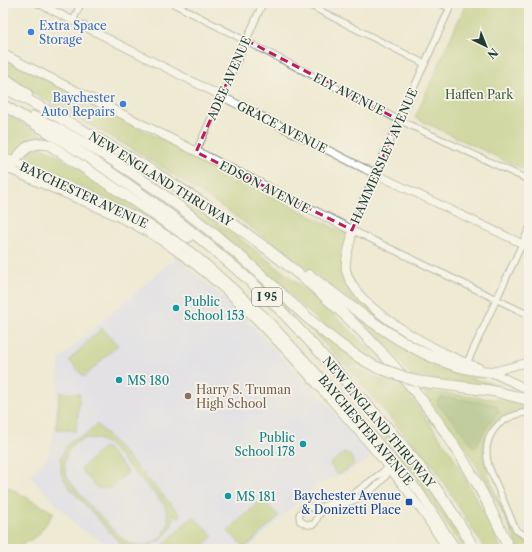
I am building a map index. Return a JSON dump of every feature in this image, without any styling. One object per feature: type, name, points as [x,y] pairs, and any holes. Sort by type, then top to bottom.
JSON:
[{"type":"highway","points":[[3,77],[84,131]]},
{"type":"highway","name":"NEW ENGLAND THRUWAY","points":[[3,87],[84,131],[195,197],[251,236],[335,305],[397,369],[452,439],[477,482],[510,549]]},
{"type":"highway","points":[[3,104],[66,133],[109,157],[145,181],[226,244],[337,342],[376,367],[416,380],[493,391],[529,400]]},
{"type":"highway","name":"NEW ENGLAND THRUWAY","points":[[3,104],[112,174],[169,214],[233,266],[291,321],[375,414],[438,491],[474,549]]},
{"type":"highway","points":[[9,166],[22,151],[33,144],[42,144],[54,148],[233,266]]},
{"type":"highway","points":[[251,236],[290,260],[402,341],[452,365],[478,372],[491,372]]},
{"type":"highway","points":[[499,525],[514,549]]},
{"type":"main road","name":"EDSON AVENUE","points":[[3,54],[352,230]]},
{"type":"main road","name":"BAYCHESTER AVENUE","points":[[3,157],[9,166],[161,236],[209,277],[258,322],[394,466],[428,505],[456,549]]},
{"type":"main road","name":"HAMMERSLEY AVENUE","points":[[352,230],[352,239],[346,254],[346,269],[351,282],[360,295],[380,313],[415,337],[467,363],[491,372]]},
{"type":"main road","points":[[491,372],[529,390]]},
{"type":"main road","name":"BAYCHESTER AVENUE","points":[[394,466],[447,549]]},
{"type":"street","name":"GRACE AVENUE","points":[[38,3],[376,174],[526,245]]},
{"type":"street","points":[[73,21],[81,3]]},
{"type":"street","name":"ELY AVENUE","points":[[172,3],[399,120],[529,180]]},
{"type":"street","name":"ADEE AVENUE","points":[[196,152],[263,3]]},
{"type":"street","points":[[305,3],[425,64]]},
{"type":"street","points":[[439,3],[451,6]]},
{"type":"street","name":"HAMMERSLEY AVENUE","points":[[352,230],[354,221],[451,6]]},
{"type":"street","points":[[467,363],[496,300],[526,245],[529,229]]},
{"type":"street","name":"EDSON AVENUE","points":[[352,230],[529,315]]},
{"type":"street","points":[[491,372],[529,362]]},
{"type":"street","points":[[529,412],[513,415],[498,424],[489,439],[487,450],[489,467],[518,533],[529,538]]},
{"type":"street","points":[[394,466],[387,476],[351,502],[323,511],[318,515],[314,524],[308,526],[300,521],[299,515],[304,508],[310,507],[315,509],[352,495],[394,466]]},
{"type":"highlighted area","points":[[246,40],[399,120],[352,230],[196,152]]},
{"type":"shaded area","name":"Harry S. Truman High School","points":[[176,257],[236,308],[375,455],[349,472],[315,486],[248,549],[116,549],[80,528],[30,477],[47,457],[54,434],[60,358]]},
{"type":"green space","name":"Haffen Park","points":[[466,3],[529,3],[529,172],[415,118]]},
{"type":"green space","points":[[3,58],[348,235],[344,259],[359,297],[446,357],[416,345],[393,331],[224,208],[141,154],[31,92],[3,71]]},
{"type":"green space","points":[[3,112],[53,142],[11,156],[3,151]]},
{"type":"green space","points":[[42,148],[52,152],[79,168],[197,248],[196,249],[148,218],[23,160],[23,158],[30,151]]},
{"type":"green space","points":[[139,173],[221,226],[273,264],[323,305],[388,368],[345,344],[279,286],[269,275],[267,275]]},
{"type":"green space","points":[[275,293],[368,368],[384,377],[353,364],[348,368]]},
{"type":"green space","points":[[356,316],[438,369],[501,386],[500,389],[411,376],[397,357]]},
{"type":"green space","points":[[102,328],[118,345],[84,377],[69,360]]},
{"type":"green space","points":[[354,367],[379,379],[402,385],[451,453],[492,527],[501,549],[485,549],[430,461],[428,462],[349,370]]},
{"type":"green space","points":[[424,391],[500,400],[527,407],[528,409],[505,416],[491,427],[485,441],[485,458],[489,477],[513,531],[519,538],[529,543],[529,549],[519,549],[501,509],[464,446]]},
{"type":"green space","points":[[60,392],[80,394],[76,431],[56,429]]},
{"type":"green space","points":[[441,397],[487,403],[497,406],[499,413],[489,423],[476,446],[474,447],[438,405],[437,401]]},
{"type":"green space","points":[[357,401],[365,410],[364,412],[408,459],[421,476],[458,530],[468,549],[463,549],[417,479],[418,478],[359,409]]},
{"type":"green space","points":[[97,424],[181,515],[178,518],[173,513],[169,531],[163,538],[148,545],[139,546],[120,543],[68,486],[61,473],[61,458],[66,447],[72,440],[87,434]],"holes":[[[87,438],[98,439],[108,444],[164,504],[168,515],[167,526],[161,537],[148,545],[133,544],[123,539],[97,514],[69,480],[66,474],[65,461],[67,454],[74,444]]]},
{"type":"green space","points":[[103,447],[107,448],[128,472],[111,488],[97,488],[81,469]]},
{"type":"green space","points":[[345,452],[350,455],[354,464],[347,470],[337,475],[330,464]]},
{"type":"green space","points":[[3,484],[54,513],[38,535],[16,549],[3,549]]},
{"type":"green space","points":[[262,499],[279,516],[245,548],[228,531]]},
{"type":"green space","points":[[193,516],[213,536],[202,547],[204,549],[159,549]]},
{"type":"place","name":"Extra Space Storage","points":[[31,32]]},
{"type":"place","name":"Baychester Auto Repairs","points":[[123,104]]},
{"type":"place","name":"Public School 153","points":[[176,308]]},
{"type":"place","name":"MS 180","points":[[119,380]]},
{"type":"place","name":"Harry S. Truman High School","points":[[188,396]]},
{"type":"place","name":"Public School 178","points":[[303,444]]},
{"type":"place","name":"MS 181","points":[[228,496]]},
{"type":"place","name":"Baychester Avenue & Donizetti Place","points":[[409,502]]}]
